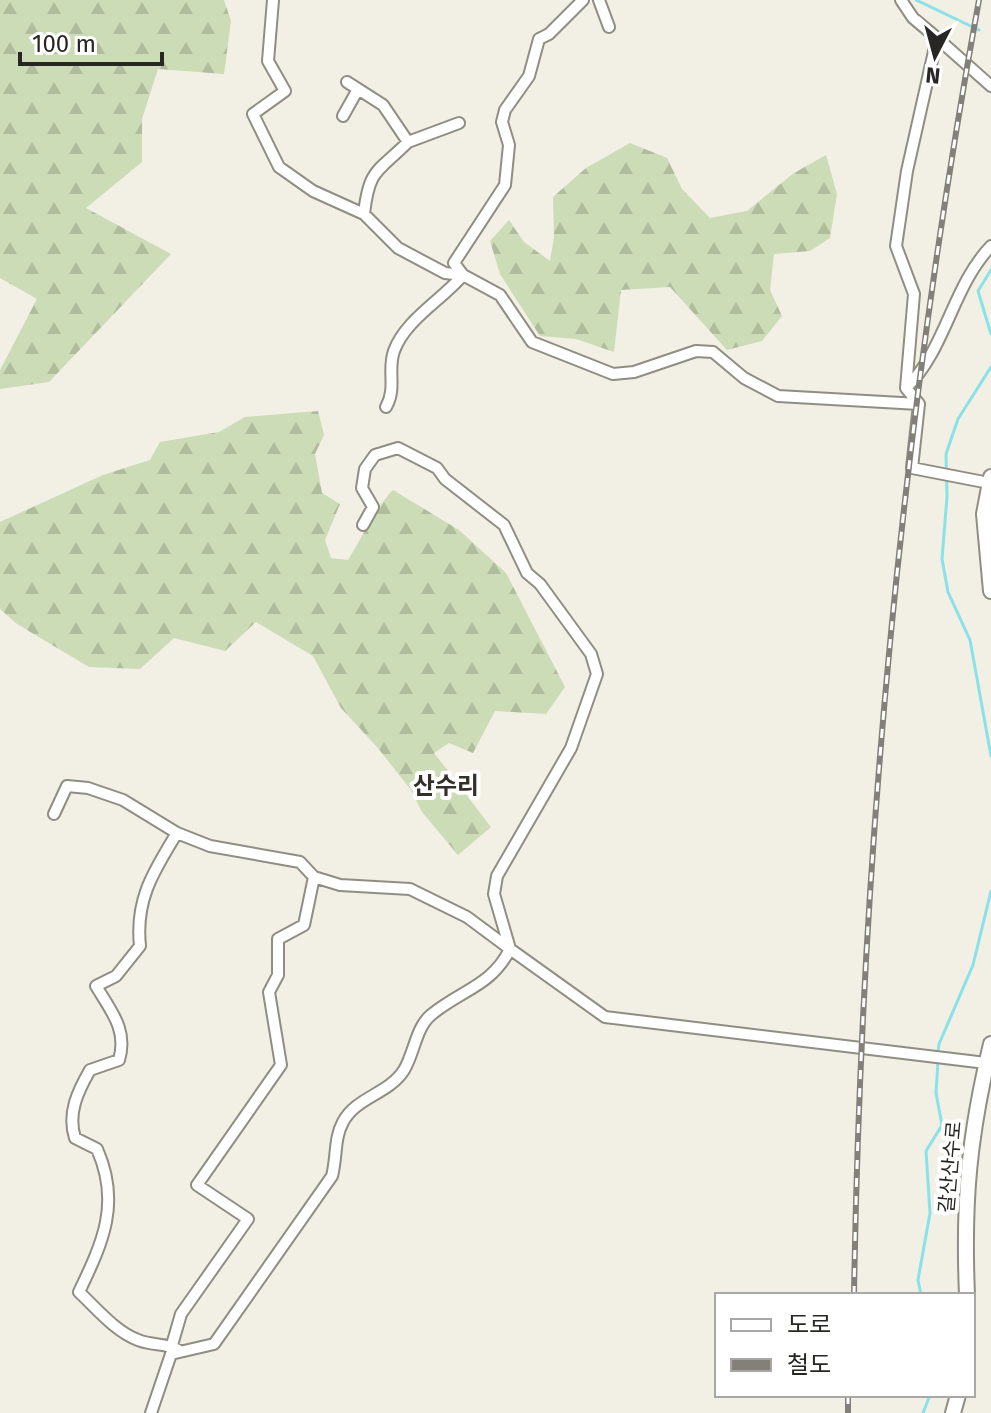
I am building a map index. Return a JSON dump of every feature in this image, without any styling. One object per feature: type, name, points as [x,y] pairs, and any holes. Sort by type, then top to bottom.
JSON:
[{"type":"main road","points":[[990,482],[984,514],[991,591]]},
{"type":"main road","name":"갈산산수로","points":[[967,1293],[965,1181],[972,1127],[991,1044]]},
{"type":"street","points":[[273,0],[268,61],[285,91],[253,114],[279,167],[313,191],[364,214],[398,248],[445,273],[463,275],[500,295],[532,342],[613,374],[634,372],[696,351],[713,352],[744,378],[778,396],[919,404]]},
{"type":"street","points":[[463,275],[454,263],[505,185],[509,145],[502,122],[505,110],[529,76],[539,39],[549,34],[583,0]]},
{"type":"street","points":[[599,0],[609,27]]},
{"type":"street","points":[[901,0],[913,18],[991,86]]},
{"type":"street","points":[[937,38],[907,171],[896,246],[914,294],[906,388],[919,404],[912,468],[990,482]]},
{"type":"street","points":[[347,82],[383,105],[408,142]]},
{"type":"street","points":[[343,116],[357,91]]},
{"type":"street","points":[[364,214],[367,186],[378,168],[408,142],[459,123]]},
{"type":"street","points":[[906,388],[927,368],[965,279],[991,246]]},
{"type":"street","points":[[386,407],[393,395],[392,356],[396,346],[414,323],[463,275]]},
{"type":"street","points":[[177,833],[145,885],[139,911],[140,946],[116,976],[96,986],[123,1034],[123,1047],[119,1060],[90,1070],[75,1097],[72,1129],[75,1138],[97,1149],[109,1176],[107,1216],[101,1242],[79,1292],[118,1328],[135,1339],[176,1348],[214,1344],[236,1317],[332,1176],[337,1157],[337,1135],[344,1118],[362,1102],[390,1086],[403,1072],[427,1018],[500,970],[510,949],[494,894],[497,876],[571,748],[597,674],[591,654],[540,584],[527,573],[504,525],[417,455],[398,448],[375,455],[365,469],[362,488],[373,507],[363,525]]},
{"type":"street","points":[[54,814],[67,786],[88,788],[123,800],[177,833],[210,846],[300,862],[314,877],[357,889],[410,889],[467,917],[605,1017],[986,1063]]},
{"type":"street","points":[[151,1413],[171,1354],[176,1348],[181,1314],[248,1219],[197,1185],[281,1065],[269,992],[278,975],[278,939],[304,925],[314,877]]},
{"type":"green space","points":[[0,0],[224,0],[231,21],[224,74],[158,69],[142,119],[142,162],[86,208],[171,254],[49,382],[0,389],[0,370],[37,299],[0,278]]},
{"type":"green space","points":[[630,143],[667,158],[682,189],[710,218],[747,211],[794,173],[826,155],[837,194],[830,238],[810,251],[774,254],[770,290],[782,316],[762,341],[727,350],[670,287],[621,290],[614,352],[576,339],[540,336],[500,274],[490,241],[509,220],[524,242],[550,261],[554,237],[553,197],[586,168]]},
{"type":"green space","points":[[318,411],[324,435],[315,454],[322,493],[340,504],[325,540],[331,558],[348,560],[375,513],[393,490],[459,530],[506,573],[565,687],[546,714],[495,711],[473,753],[449,743],[434,753],[491,827],[458,855],[422,812],[411,790],[377,747],[341,708],[313,656],[256,622],[225,651],[174,638],[140,669],[89,667],[17,624],[0,609],[0,522],[103,475],[150,460],[160,442],[219,432],[245,417]]},
{"type":"waterway","points":[[916,0],[979,30]]},
{"type":"waterway","points":[[991,270],[978,291],[991,334]]},
{"type":"waterway","points":[[991,367],[958,419],[946,454],[947,497],[942,559],[948,592],[970,640],[991,756]]},
{"type":"waterway","points":[[938,1053],[973,965],[991,891]]},
{"type":"waterway","points":[[921,1293],[918,1280],[930,1213],[926,1151],[942,1125],[936,1093],[938,1061]]},
{"type":"waterway","points":[[923,1413],[929,1397]]},
{"type":"railway","points":[[854,1293],[866,970],[890,645],[928,321],[979,0]]},
{"type":"railway","points":[[848,1397],[848,1413]]},
{"type":"district","name":"산수리","points":[[446,786]]}]
